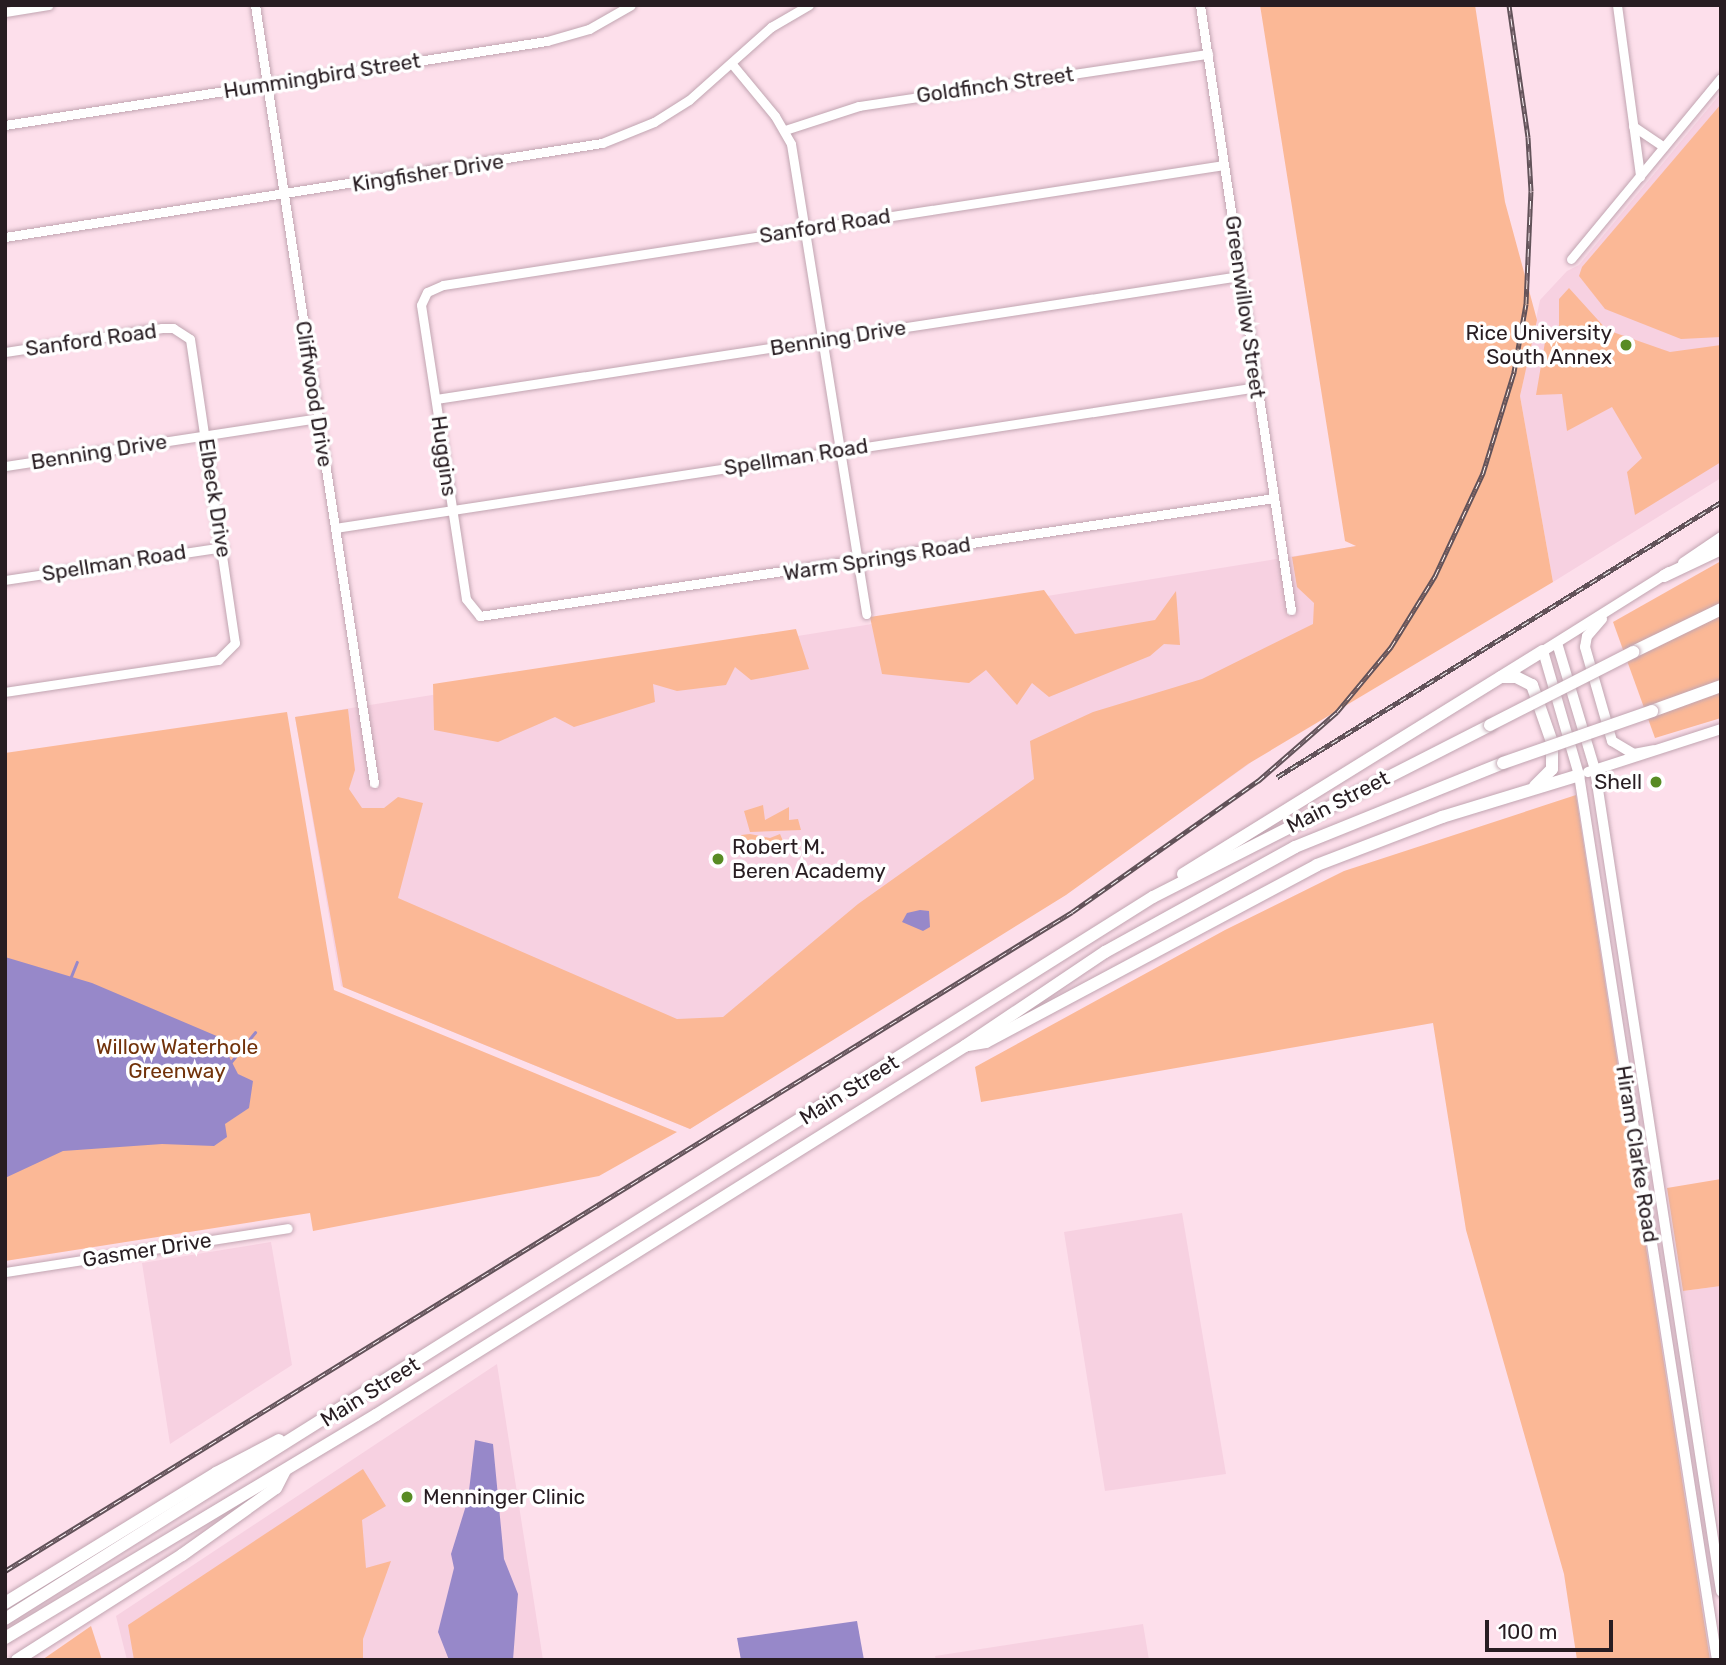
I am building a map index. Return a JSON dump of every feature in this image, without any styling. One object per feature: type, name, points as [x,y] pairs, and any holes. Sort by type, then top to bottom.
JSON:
[{"type":"highway","points":[[1664,576],[1721,549]]},
{"type":"highway","name":"Main Street","points":[[5,1619],[1131,910],[1721,609]]},
{"type":"highway","points":[[1131,910],[1187,871],[1543,651]]},
{"type":"highway","points":[[1501,677],[1516,677],[1532,685],[1552,742],[1552,769],[1532,788]]},
{"type":"highway","name":"Main Street","points":[[5,1638],[285,1470],[965,1046],[1105,951],[1295,847],[1503,763],[1721,686]]},
{"type":"highway","points":[[965,1046],[986,1042],[1317,865],[1442,817],[1579,775]]},
{"type":"highway","points":[[5,1603],[216,1473],[363,1396]]},
{"type":"highway","points":[[17,1660],[182,1555],[276,1488],[285,1470]]},
{"type":"main road","points":[[1543,651],[1608,612],[1721,537]]},
{"type":"main road","points":[[1608,612],[1587,636],[1584,647],[1612,741],[1634,754],[1654,750]]},
{"type":"main road","name":"Hiram Clarke Road","points":[[1557,643],[1595,769],[1656,1183],[1721,1591]]},
{"type":"main road","name":"Hiram Clarke Road","points":[[1543,651],[1579,775],[1717,1660]]},
{"type":"main road","points":[[1579,775],[1721,729]]},
{"type":"main road","points":[[1601,917],[1616,915]]},
{"type":"main road","points":[[1622,1053],[1636,1051]]},
{"type":"main road","points":[[1642,1185],[1656,1183]]},
{"type":"main road","points":[[1660,1302],[1675,1300]]},
{"type":"main road","points":[[1678,1419],[1692,1415]]},
{"type":"main road","points":[[1696,1535],[1712,1528]]},
{"type":"street","points":[[5,12],[48,5]]},
{"type":"street","name":"Cliffwood Drive","points":[[255,5],[374,783]]},
{"type":"street","name":"Hummingbird Street","points":[[5,125],[547,41],[589,29],[631,5]]},
{"type":"street","name":"Kingfisher Drive","points":[[5,237],[602,143],[674,111],[732,64],[771,27],[809,5]]},
{"type":"street","name":"Greenwillow Street","points":[[1200,5],[1291,610]]},
{"type":"street","points":[[1616,5],[1640,176]]},
{"type":"street","name":"Goldfinch Street","points":[[785,130],[859,106],[1208,54]]},
{"type":"street","points":[[732,64],[785,130],[806,229],[866,614]]},
{"type":"street","points":[[1571,259],[1721,78]]},
{"type":"street","points":[[1633,126],[1664,147]]},
{"type":"street","name":"Sanford Road","points":[[427,292],[443,285],[1224,165]]},
{"type":"street","name":"Benning Drive","points":[[436,400],[1240,276]]},
{"type":"street","name":"Huggins","points":[[427,292],[421,305],[466,599],[480,616]]},
{"type":"street","name":"Sanford Road","points":[[5,352],[177,330]]},
{"type":"street","name":"Elbeck Drive","points":[[5,692],[212,661],[229,653],[236,643],[193,348],[190,339],[177,330]]},
{"type":"street","name":"Spellman Road","points":[[335,528],[1257,387]]},
{"type":"street","name":"Benning Drive","points":[[5,466],[318,418]]},
{"type":"street","name":"Warm Springs Road","points":[[480,616],[858,562],[1274,498]]},
{"type":"street","name":"Spellman Road","points":[[5,580],[223,547]]},
{"type":"street","name":"Gasmer Drive","points":[[5,1272],[288,1228]]},
{"type":"shaded area","name":"Rice University South Annex","points":[[1721,93],[1721,478],[1553,582],[1520,396],[1540,300],[1567,271],[1579,265]]},
{"type":"shaded area","name":"Robert M. Beren Academy","points":[[1357,546],[1296,719],[1249,764],[1167,822],[690,1129],[341,986],[295,717]]},
{"type":"shaded area","points":[[929,911],[930,927],[923,931],[902,922],[907,913]]},
{"type":"shaded area","points":[[5,957],[92,983],[219,1037],[238,1074],[253,1081],[249,1108],[225,1124],[227,1137],[214,1146],[162,1144],[63,1151],[5,1178]]},
{"type":"shaded area","points":[[1182,1213],[1226,1474],[1105,1491],[1064,1232]]},
{"type":"shaded area","points":[[271,1242],[292,1365],[170,1444],[142,1263]]},
{"type":"shaded area","points":[[1721,1286],[1721,1535],[1683,1291]]},
{"type":"shaded area","name":"Menninger Clinic","points":[[497,1364],[543,1660],[127,1660],[116,1616]]},
{"type":"shaded area","points":[[475,1440],[493,1444],[504,1559],[518,1594],[513,1660],[449,1660],[438,1632],[454,1568],[451,1554],[468,1499]]},
{"type":"shaded area","points":[[857,1621],[864,1660],[741,1660],[737,1638]]},
{"type":"shaded area","points":[[1143,1624],[1149,1660],[936,1660],[935,1656]]},
{"type":"green space","points":[[1260,5],[1475,5],[1505,202],[1537,320],[1520,396],[1553,582],[1248,764],[1066,895],[690,1129],[343,987],[295,717],[348,709],[355,770],[349,789],[362,808],[384,808],[398,797],[423,803],[398,898],[677,1019],[723,1017],[858,904],[1034,779],[1030,741],[1093,712],[1202,679],[1313,624],[1314,603],[1297,587],[1292,557],[1356,546],[1345,541]]},
{"type":"green space","points":[[1721,104],[1721,337],[1681,339],[1605,309],[1579,276],[1582,267]]},
{"type":"green space","points":[[1569,288],[1607,330],[1670,352],[1721,345],[1721,462],[1635,515],[1627,472],[1642,458],[1612,407],[1567,431],[1562,394],[1536,395],[1545,342],[1559,333],[1559,299]]},
{"type":"green space","points":[[1721,561],[1721,718],[1655,738],[1613,622]]},
{"type":"green space","points":[[1044,590],[1075,634],[1155,620],[1176,591],[1180,645],[1164,644],[1150,656],[1049,697],[1032,683],[1017,705],[986,670],[969,683],[882,674],[870,617]]},
{"type":"green space","points":[[796,629],[809,669],[751,680],[735,667],[726,685],[677,691],[653,684],[655,702],[574,727],[555,717],[498,742],[434,730],[433,684]]},
{"type":"green space","name":"Willow Waterhole Greenway","points":[[287,712],[334,990],[677,1132],[599,1176],[313,1231],[310,1213],[5,1261],[5,753]]},
{"type":"green space","points":[[1576,795],[1710,1660],[1577,1660],[1564,1574],[1466,1230],[1433,1023],[981,1102],[975,1067],[1225,930],[1344,871]]},
{"type":"green space","points":[[763,805],[765,820],[789,807],[789,820],[798,819],[801,830],[750,832],[744,811]]},
{"type":"green space","points":[[780,834],[783,841],[770,847],[742,841],[741,835],[770,838]]},
{"type":"green space","points":[[1721,1179],[1721,1286],[1683,1291],[1667,1188]]},
{"type":"green space","points":[[363,1469],[386,1506],[362,1520],[366,1568],[391,1561],[363,1639],[363,1660],[134,1660],[128,1625]]},
{"type":"green space","points":[[91,1626],[102,1660],[42,1660]]},
{"type":"waterway","points":[[70,979],[77,962]]},
{"type":"waterway","points":[[231,1062],[255,1032]]},
{"type":"railway","points":[[5,1571],[1072,912],[1258,781],[1337,712],[1391,647],[1435,576],[1483,473],[1514,372],[1526,304],[1531,191],[1528,137],[1509,5]]},
{"type":"railway","points":[[1277,777],[1721,502]]},
{"type":"place","name":"Rice University South Annex","points":[[1626,345]]},
{"type":"place","name":"Shell","points":[[1656,782]]},
{"type":"place","name":"Robert M. Beren Academy","points":[[718,859]]},
{"type":"place","name":"Menninger Clinic","points":[[407,1497]]}]
